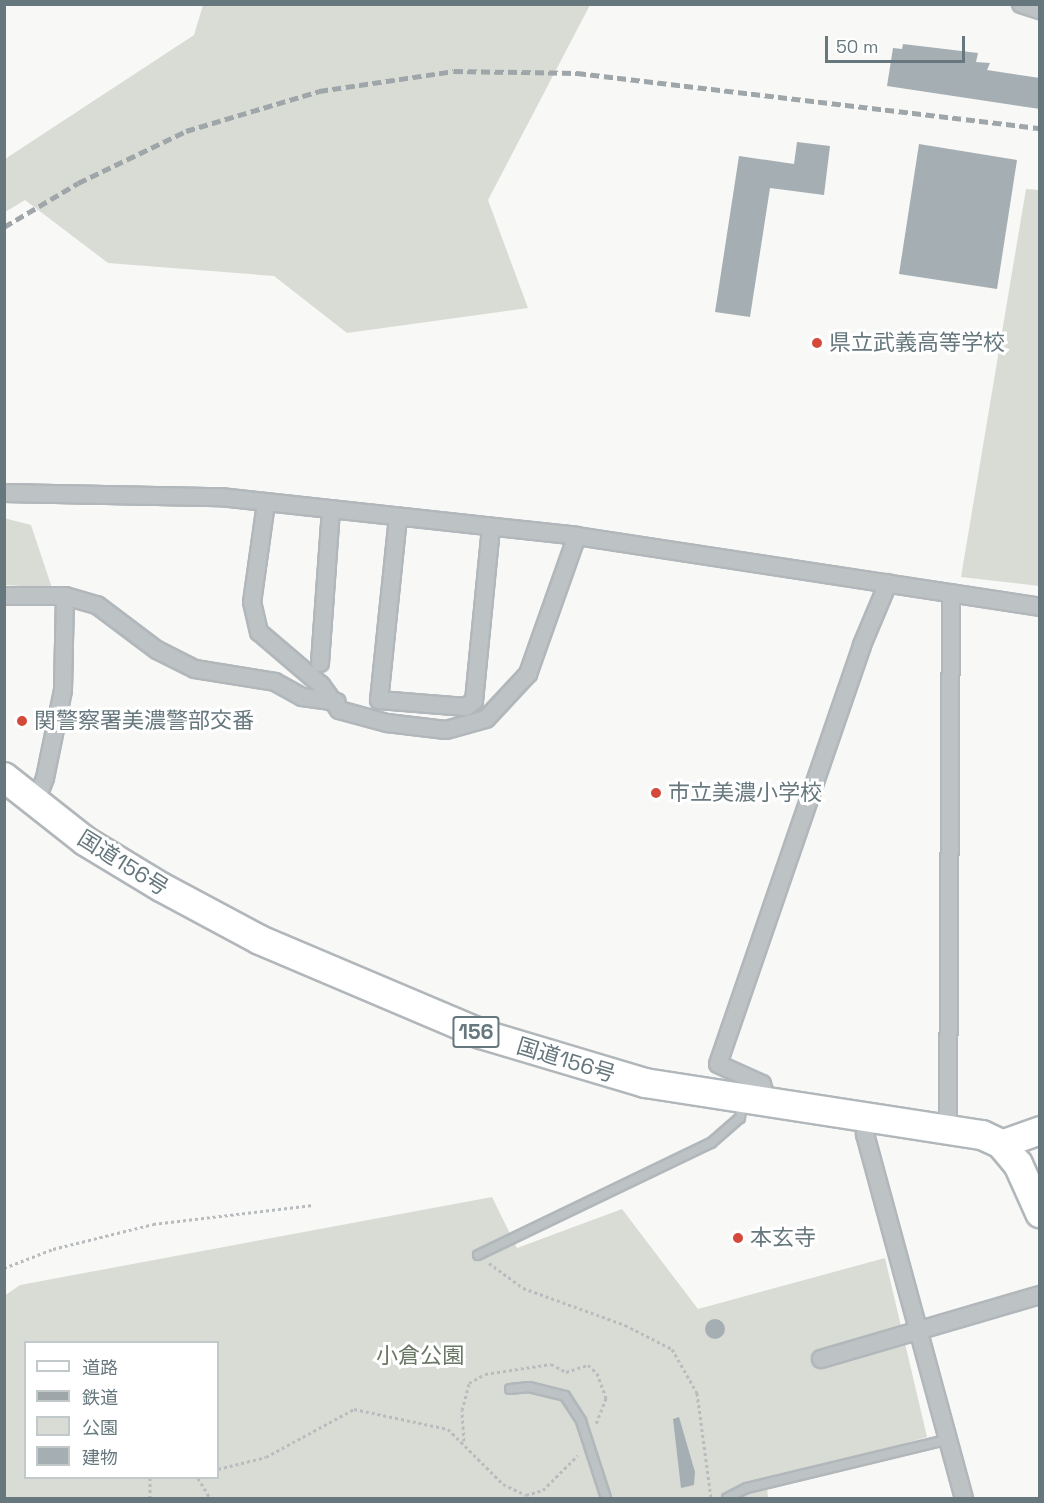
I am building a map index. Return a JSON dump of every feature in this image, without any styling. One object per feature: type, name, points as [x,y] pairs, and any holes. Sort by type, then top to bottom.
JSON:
[{"type":"highway","name":"国道156号","points":[[4,777],[35,804],[134,872],[260,940],[481,1034],[645,1083],[869,1120],[948,1126],[1001,1144]]},
{"type":"highway","points":[[1001,1144],[1018,1164],[1040,1213]]},
{"type":"main road","points":[[1001,1144],[1040,1130]]},
{"type":"street","points":[[1021,4],[1040,10]]},
{"type":"street","points":[[4,493],[220,497],[577,536],[1040,607]]},
{"type":"street","points":[[266,503],[252,602],[259,632],[321,685],[339,710],[387,723],[446,730],[486,719],[528,674],[577,536]]},
{"type":"street","points":[[320,663],[331,510]]},
{"type":"street","points":[[398,517],[378,700],[466,707],[474,701],[491,527]]},
{"type":"street","points":[[755,1102],[762,1084],[718,1064],[862,645],[888,583]]},
{"type":"street","points":[[948,1126],[951,593]]},
{"type":"street","points":[[4,596],[65,596],[97,605],[157,650],[195,669],[275,682],[302,697],[405,713],[409,702]]},
{"type":"street","points":[[35,804],[63,690],[65,596]]},
{"type":"street","points":[[869,1120],[866,1134],[920,1332],[946,1440],[964,1498]]},
{"type":"street","points":[[821,1359],[920,1332],[1040,1295]]},
{"type":"lane","points":[[478,1255],[711,1143],[741,1118],[755,1102]]},
{"type":"lane","points":[[510,1389],[529,1387],[565,1396],[581,1421],[587,1446],[606,1498]]},
{"type":"lane","points":[[727,1498],[747,1488],[946,1440]]},
{"type":"path","points":[[4,1268],[53,1249],[153,1224],[313,1205]]},
{"type":"path","points":[[478,1255],[523,1288],[625,1325],[672,1349],[697,1393],[711,1498]]},
{"type":"path","points":[[219,1469],[266,1457],[354,1408],[448,1429],[503,1484],[526,1495],[543,1490],[587,1446]]},
{"type":"path","points":[[150,1479],[150,1498]]},
{"type":"path","points":[[200,1479],[210,1498]]},
{"type":"green space","points":[[203,5],[590,5],[488,200],[528,308],[347,333],[274,276],[108,263],[25,200],[5,212],[5,159],[194,35]]},
{"type":"green space","points":[[1026,189],[1040,190],[1039,586],[961,577]]},
{"type":"green space","points":[[4,518],[31,525],[52,588],[5,585]]},
{"type":"green space","name":"小倉公園","points":[[492,1197],[517,1248],[622,1209],[698,1309],[885,1258],[927,1437],[767,1484],[768,1498],[5,1498],[4,1296],[20,1285]]},
{"type":"building","points":[[903,44],[978,53],[976,62],[990,63],[987,70],[1040,78],[1040,109],[887,86],[893,48],[902,49]]},
{"type":"building","points":[[797,142],[830,146],[824,195],[770,188],[750,317],[715,312],[739,156],[794,164]]},
{"type":"building","points":[[919,144],[1017,160],[997,289],[899,274]]},
{"type":"building","points":[[715,1319],[722,1322],[725,1329],[722,1336],[715,1339],[708,1336],[705,1329],[708,1322]]},
{"type":"building","points":[[679,1417],[695,1472],[694,1485],[681,1488],[673,1419]]},
{"type":"railway","points":[[4,227],[78,183],[186,131],[319,91],[454,71],[577,73],[1040,128]]},
{"type":"place","name":"県立武義高等学校","points":[[817,343]]},
{"type":"place","name":"関警察署美濃警部交番","points":[[22,721]]},
{"type":"place","name":"市立美濃小学校","points":[[656,793]]},
{"type":"place","name":"本玄寺","points":[[738,1238]]}]
